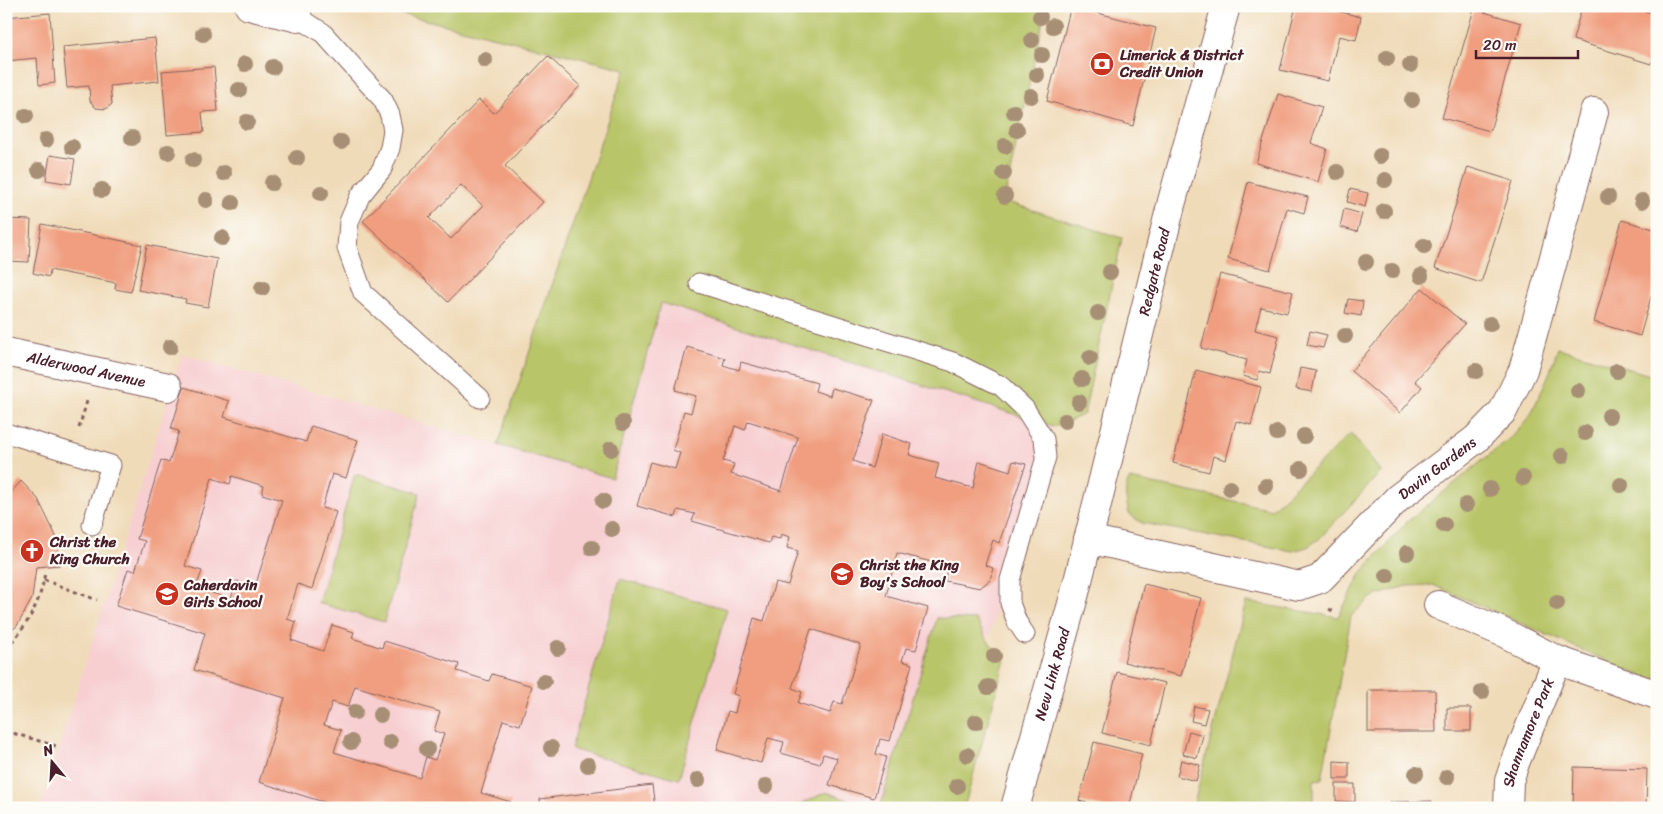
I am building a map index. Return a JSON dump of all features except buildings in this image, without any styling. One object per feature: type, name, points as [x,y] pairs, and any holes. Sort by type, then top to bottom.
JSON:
[{"type":"street","points":[[249,6],[298,18]]},
{"type":"street","name":"Redgate Road","points":[[1088,539],[1172,201],[1226,6]]},
{"type":"street","name":"Davin Gardens","points":[[1088,539],[1298,586],[1320,579],[1398,498],[1476,439],[1503,410],[1523,370],[1594,112]]},
{"type":"street","name":"Alderwood Avenue","points":[[6,352],[168,387]]},
{"type":"street","name":"New Link Road","points":[[1015,808],[1069,617],[1088,539]]},
{"type":"street","name":"Shannamore Park","points":[[1438,605],[1502,632],[1557,660],[1657,695]]},
{"type":"street","name":"Shannamore Park","points":[[1508,808],[1509,781],[1515,762],[1557,660]]},
{"type":"lane","points":[[298,18],[322,32],[383,100],[390,115],[393,130],[390,148],[382,169],[360,196],[349,222],[346,248],[363,293],[480,398]]},
{"type":"lane","points":[[699,283],[953,362],[1001,386],[1025,410],[1044,439],[1046,457],[1010,580],[1010,603],[1017,622],[1025,634]]},
{"type":"lane","points":[[6,433],[111,465],[92,525]]},
{"type":"path","points":[[71,453],[96,372]]},
{"type":"path","points":[[6,648],[18,636],[30,617],[39,598],[45,571]]},
{"type":"path","points":[[44,580],[96,600]]},
{"type":"path","points":[[6,731],[56,746]]},
{"type":"shaded area","points":[[661,303],[1052,426],[938,808],[40,808],[182,354],[612,478]]},
{"type":"green space","points":[[369,6],[1046,6],[1004,201],[1122,238],[1084,414],[1064,424],[1052,426],[661,303],[612,478],[498,445],[625,69]]},
{"type":"green space","points":[[1558,348],[1657,377],[1657,680],[1637,674],[1433,585],[1406,586],[1372,597],[1351,616],[1322,779],[1314,780],[1314,808],[1193,808],[1246,602],[1338,617],[1362,572],[1408,521],[1515,434],[1531,414],[1549,374]]},
{"type":"green space","points":[[1351,433],[1381,472],[1319,539],[1307,547],[1293,551],[1142,523],[1129,514],[1126,487],[1130,479],[1272,509]]},
{"type":"green space","points":[[355,474],[420,493],[384,622],[318,603]]},
{"type":"green space","points":[[620,579],[727,609],[679,779],[571,749]]},
{"type":"green space","points":[[937,618],[976,620],[988,641],[1005,660],[964,808],[880,808]]},
{"type":"green space","points":[[826,792],[870,808],[793,808]]},
{"type":"place","name":"Limerick & District Credit Union","points":[[1102,64]]},
{"type":"place","name":"Christ the King Church","points":[[32,551]]},
{"type":"place","name":"Christ the King Boy's School","points":[[842,574]]},
{"type":"place","name":"Caherdavin Girls School","points":[[167,594]]}]
